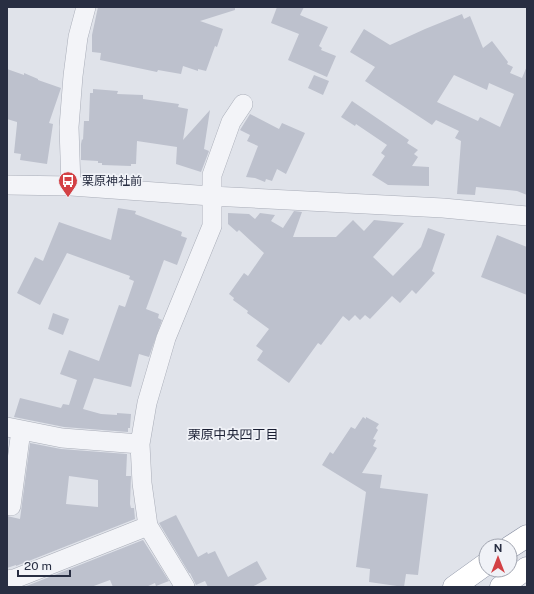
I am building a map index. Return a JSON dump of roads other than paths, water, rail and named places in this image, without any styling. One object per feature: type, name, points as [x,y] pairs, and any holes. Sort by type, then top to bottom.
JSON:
[{"type":"highway","points":[[518,542],[527,536]]},
{"type":"highway","points":[[501,587],[527,568]]},
{"type":"highway","points":[[454,587],[478,570]]},
{"type":"street","points":[[71,186],[69,128],[73,76],[78,37],[86,7]]},
{"type":"street","points":[[185,587],[148,526],[142,483],[140,444],[147,403],[166,338],[212,226],[212,175],[231,122],[243,104]]},
{"type":"street","points":[[7,185],[71,186],[211,196],[443,208],[527,216]]},
{"type":"street","points":[[7,505],[11,506],[14,428],[62,438],[140,444]]},
{"type":"street","points":[[7,580],[21,576],[148,526]]},
{"type":"place","name":"栗原神社前","points":[[68,198]]},
{"type":"district","name":"栗原中央四丁目","points":[[233,434]]}]
